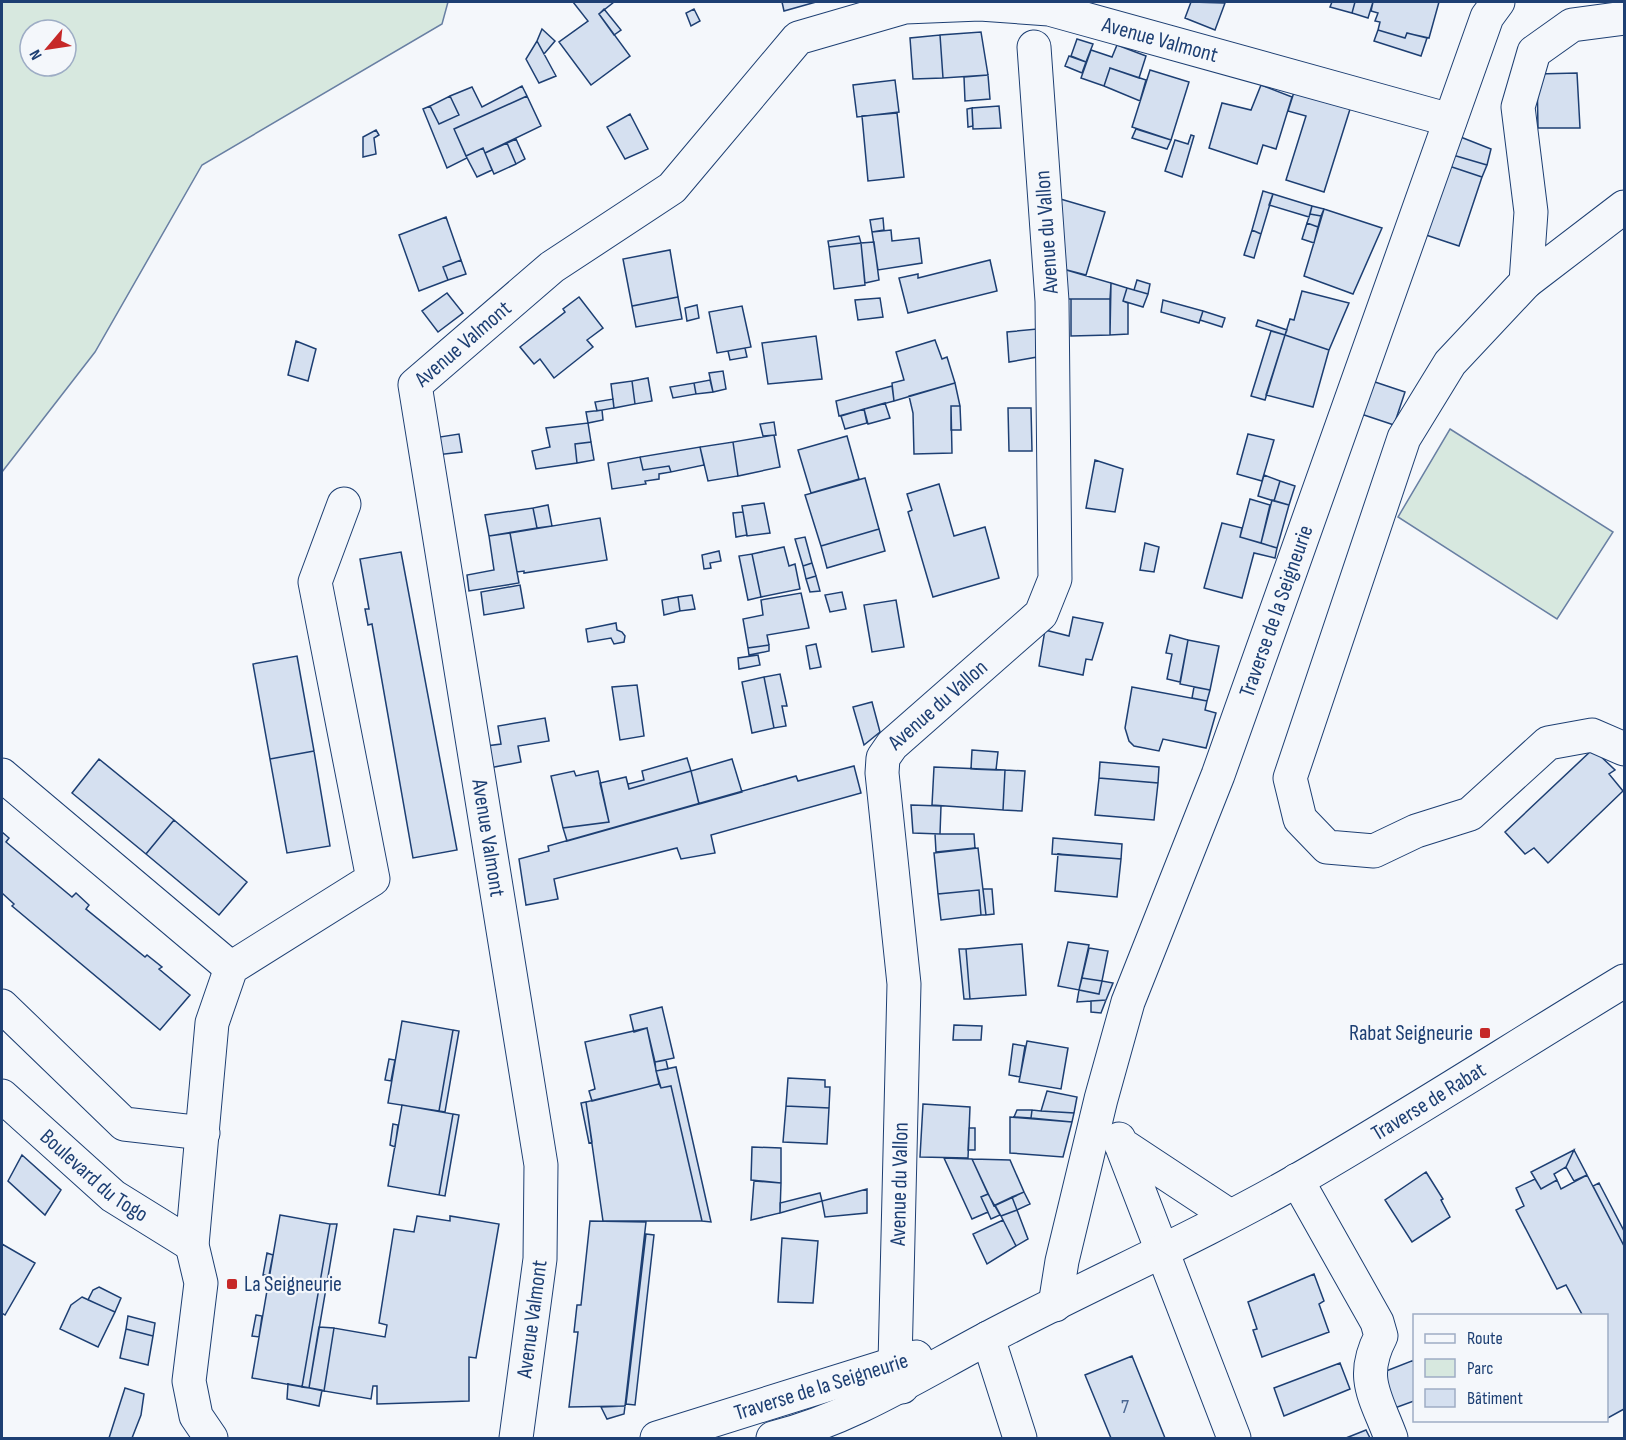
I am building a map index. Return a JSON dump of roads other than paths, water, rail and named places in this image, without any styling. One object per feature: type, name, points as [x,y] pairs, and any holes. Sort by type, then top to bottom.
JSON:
[{"type":"street","name":"Traverse de la Seigneurie","points":[[1055,1305],[1062,1262],[1101,1100],[1128,1002],[1218,775],[1487,16],[1498,2]]},
{"type":"street","name":"Avenue Valmont","points":[[516,1438],[540,1260],[541,1165],[415,386],[552,267],[672,188],[798,38],[905,7],[980,4],[1049,9],[1450,120]]},
{"type":"street","points":[[1526,282],[1532,212],[1518,107],[1534,52],[1572,25],[1624,18]]},
{"type":"street","name":"Avenue du Vallon","points":[[898,1375],[904,984],[882,773],[883,758],[892,745],[1041,614],[1054,579],[1052,301],[1034,47]]},
{"type":"street","points":[[1624,207],[1526,282],[1450,363],[1404,438],[1290,778],[1300,819],[1327,847],[1374,851],[1416,831],[1470,814],[1548,743],[1592,735],[1624,749]]},
{"type":"street","points":[[211,1438],[196,1416],[189,1382],[201,1283],[192,1245],[212,1023],[231,968],[373,879],[315,582],[344,504]]},
{"type":"street","points":[[2,775],[231,968]]},
{"type":"street","name":"Traverse de Rabat","points":[[1230,1216],[1297,1180],[1622,988]]},
{"type":"street","points":[[2,1006],[124,1124],[203,1133]]},
{"type":"street","name":"Boulevard du Togo","points":[[2,1096],[113,1196],[192,1245]]},
{"type":"street","points":[[1101,1100],[1121,1144],[1161,1254],[1234,1438]]},
{"type":"street","points":[[1121,1144],[1230,1216]]},
{"type":"street","points":[[1297,1180],[1377,1322],[1381,1336],[1370,1356],[1369,1379],[1391,1438]]},
{"type":"street","name":"Traverse de la Seigneurie","points":[[790,1436],[898,1375],[988,1338],[1161,1254],[1230,1216]]},
{"type":"street","points":[[988,1338],[1020,1438]]},
{"type":"street","name":"Traverse de la Seigneurie","points":[[657,1438],[898,1375]]},
{"type":"place","name":"Rabat Seigneurie","points":[[1485,1033]]},
{"type":"place","name":"La Seigneurie","points":[[232,1284]]}]
